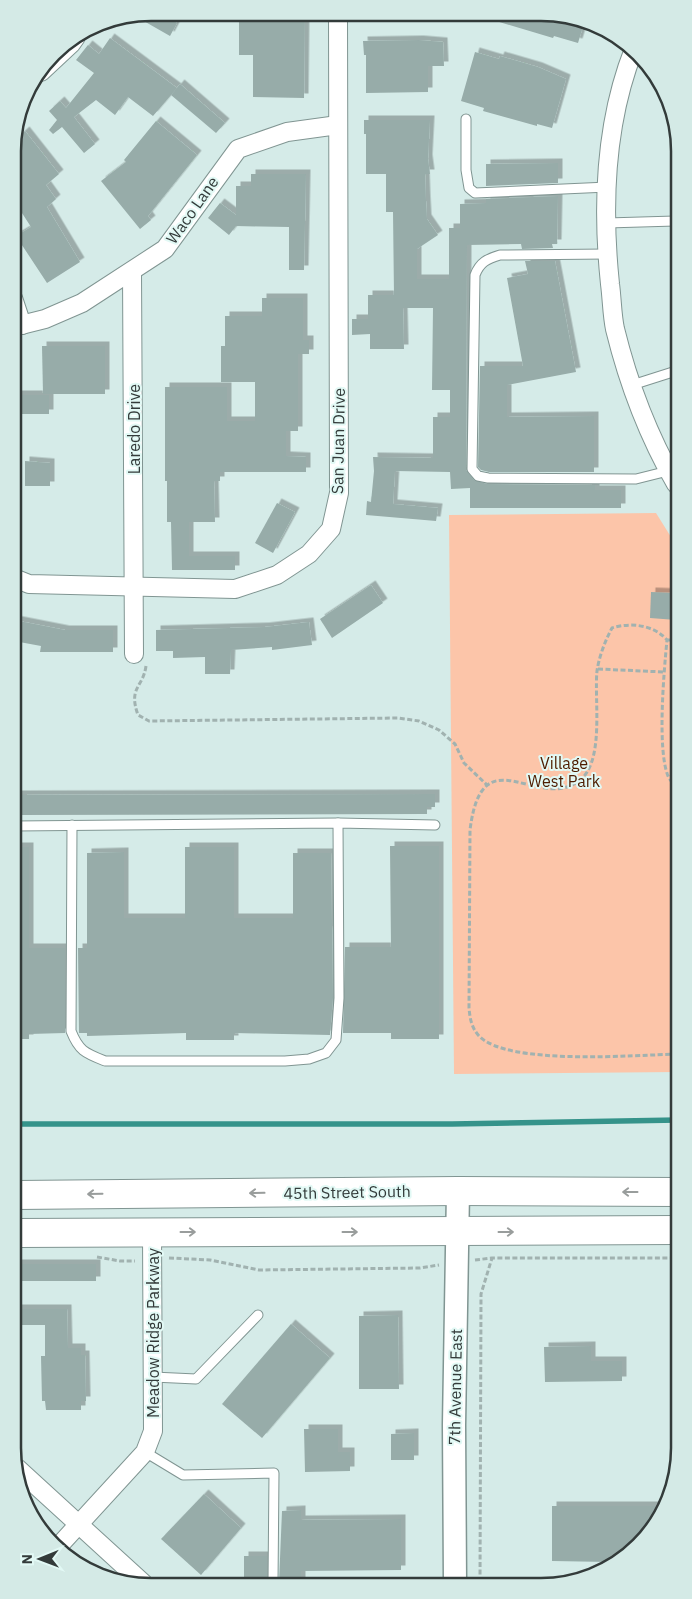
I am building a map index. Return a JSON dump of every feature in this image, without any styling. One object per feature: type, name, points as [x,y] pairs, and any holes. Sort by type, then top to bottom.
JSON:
[{"type":"main road","name":"45th Street South","points":[[21,1195],[458,1191],[670,1192]]},
{"type":"main road","points":[[21,1233],[670,1230]]},
{"type":"street","name":"San Juan Drive","points":[[22,581],[28,584],[234,589],[277,575],[309,554],[331,529],[339,494],[338,22]]},
{"type":"street","points":[[631,58],[615,115],[608,187],[607,254],[615,328],[632,385],[671,467]]},
{"type":"street","name":"Waco Lane","points":[[22,325],[45,319],[82,304],[165,248],[238,149],[287,132],[338,125]]},
{"type":"street","name":"Laredo Drive","points":[[132,272],[134,654]]},
{"type":"street","name":"7th Avenue East","points":[[455,1578],[454,1425],[458,1191]]},
{"type":"street","name":"Meadow Ridge Parkway","points":[[65,1540],[144,1452],[153,1431],[152,1232]]},
{"type":"street","points":[[24,1475],[137,1577]]},
{"type":"lane","points":[[466,119],[466,170],[469,188],[475,194],[608,187]]},
{"type":"lane","points":[[607,223],[671,221]]},
{"type":"lane","points":[[607,254],[500,255],[486,259],[478,267],[475,275],[472,469],[478,476],[498,478],[636,479],[671,468]]},
{"type":"lane","points":[[632,385],[671,373]]},
{"type":"lane","points":[[72,825],[71,1031],[78,1047],[89,1055],[105,1061],[286,1061],[309,1059],[326,1054],[336,1040],[339,998],[338,823]]},
{"type":"lane","points":[[21,826],[338,823],[435,825]]},
{"type":"lane","points":[[153,1377],[196,1379],[258,1315]]},
{"type":"lane","points":[[144,1452],[183,1475],[274,1473],[273,1578]]},
{"type":"path","points":[[670,1054],[533,1055],[511,1052],[493,1045],[480,1036],[472,1025],[469,1008],[470,830],[472,811],[478,796],[486,785],[497,780],[546,787],[565,787],[579,781],[591,768],[595,752],[598,669],[606,639],[612,628],[623,624],[647,627],[659,631],[667,640],[664,672],[663,752],[668,776],[671,779]]},
{"type":"path","points":[[134,654],[147,655],[145,669],[135,689],[134,703],[138,715],[149,721],[388,718],[419,721],[439,730],[455,744],[464,763],[486,785]]},
{"type":"path","points":[[598,669],[664,672]]},
{"type":"path","points":[[92,1257],[127,1261]]},
{"type":"path","points":[[171,1258],[210,1260],[259,1270],[420,1268]]},
{"type":"path","points":[[480,1578],[481,1294],[492,1258],[670,1258]]},
{"type":"green space","name":"Village West Park","points":[[656,513],[671,537],[670,1072],[454,1074],[449,515]]},
{"type":"building","points":[[496,21],[541,21],[582,28],[578,43],[554,36],[553,38]]},
{"type":"building","points":[[145,22],[175,22],[177,23],[170,36]]},
{"type":"building","points":[[239,22],[305,22],[304,98],[253,97],[253,55],[239,55]]},
{"type":"building","points":[[110,38],[177,88],[153,116],[128,97],[115,115],[96,100],[74,117],[95,144],[84,153],[62,127],[53,134],[49,130],[57,120],[49,111],[60,101],[66,108],[94,73],[76,60],[88,45],[99,54]]},
{"type":"building","points":[[419,40],[443,42],[444,66],[428,66],[428,92],[366,93],[366,55],[364,55],[363,41]]},
{"type":"building","points":[[475,52],[499,59],[500,56],[538,67],[566,79],[552,128],[537,124],[537,126],[483,111],[484,108],[461,101]]},
{"type":"building","points":[[180,84],[225,123],[216,133],[171,95]]},
{"type":"building","points":[[364,120],[430,120],[428,159],[430,174],[425,174],[427,219],[438,235],[417,249],[417,279],[449,279],[449,228],[460,228],[460,204],[486,203],[486,199],[558,196],[557,244],[552,244],[553,248],[522,249],[521,244],[467,245],[466,470],[474,480],[487,484],[595,485],[595,490],[621,490],[621,508],[470,508],[470,488],[451,489],[450,472],[395,471],[393,504],[438,508],[436,521],[366,515],[367,501],[371,502],[374,471],[373,457],[433,458],[433,417],[450,417],[450,390],[432,390],[433,308],[403,308],[404,349],[370,349],[370,334],[352,335],[352,319],[368,319],[368,295],[394,295],[393,212],[386,212],[386,174],[366,174]]},
{"type":"building","points":[[156,121],[197,155],[148,216],[151,220],[140,229],[101,181],[126,162],[124,160]]},
{"type":"building","points":[[25,131],[59,174],[46,185],[56,199],[47,207],[80,262],[47,283],[22,245],[22,232],[31,227],[22,213],[23,133]]},
{"type":"building","points":[[558,163],[558,183],[486,186],[486,164]]},
{"type":"building","points":[[251,174],[306,174],[304,270],[289,270],[289,227],[236,226],[229,235],[208,218],[220,203],[236,215],[236,186],[251,186]]},
{"type":"building","points":[[525,261],[555,261],[576,372],[507,385],[507,417],[594,416],[594,472],[489,472],[478,467],[480,366],[523,366],[507,278],[528,274]]},
{"type":"building","points":[[262,298],[303,298],[303,340],[309,340],[309,354],[298,354],[298,431],[286,431],[286,456],[306,457],[306,472],[220,472],[220,481],[214,481],[215,522],[189,522],[189,556],[235,556],[235,570],[172,570],[171,522],[167,522],[167,481],[165,481],[165,387],[227,387],[227,421],[255,421],[255,382],[221,382],[221,346],[225,346],[225,316],[262,316]]},
{"type":"building","points":[[42,346],[105,346],[105,394],[43,394]]},
{"type":"building","points":[[22,395],[49,395],[49,414],[22,414]]},
{"type":"building","points":[[25,461],[50,463],[50,486],[25,486]]},
{"type":"building","points":[[277,503],[295,512],[273,553],[255,543]]},
{"type":"building","points":[[371,585],[383,603],[332,638],[320,619]]},
{"type":"building","points":[[651,592],[671,593],[671,620],[650,618]]},
{"type":"building","points":[[22,621],[65,630],[113,630],[113,652],[40,652],[41,646],[22,642]]},
{"type":"building","points":[[309,622],[312,645],[272,650],[272,647],[231,650],[230,674],[205,674],[205,657],[173,658],[173,651],[156,651],[156,630],[265,627]]},
{"type":"building","points":[[435,794],[435,807],[427,807],[427,814],[21,815],[22,795]]},
{"type":"building","points":[[390,846],[439,846],[439,1039],[391,1039],[391,1033],[343,1033],[345,947],[391,947]]},
{"type":"building","points":[[21,847],[29,847],[29,948],[65,948],[65,1033],[29,1034],[29,1039],[21,1039]]},
{"type":"building","points":[[185,847],[234,847],[234,918],[293,918],[293,853],[331,853],[333,998],[330,1035],[234,1033],[234,1040],[186,1040],[186,1033],[87,1036],[87,1033],[79,1033],[78,948],[87,948],[87,853],[124,852],[124,918],[185,918]]},
{"type":"building","points":[[21,1264],[96,1264],[96,1281],[21,1281]]},
{"type":"building","points":[[21,1309],[67,1309],[68,1348],[81,1348],[81,1355],[85,1355],[86,1401],[81,1401],[81,1410],[46,1410],[45,1401],[42,1401],[41,1356],[45,1356],[45,1325],[21,1325]]},
{"type":"building","points":[[398,1315],[399,1389],[359,1389],[359,1316]]},
{"type":"building","points":[[291,1324],[330,1358],[262,1438],[222,1404]]},
{"type":"building","points":[[591,1346],[591,1361],[622,1361],[622,1381],[545,1382],[544,1347]]},
{"type":"building","points":[[304,1429],[338,1429],[338,1452],[350,1452],[350,1471],[305,1472]]},
{"type":"building","points":[[414,1433],[414,1460],[391,1460],[391,1434]]},
{"type":"building","points":[[204,1494],[241,1528],[201,1575],[161,1539]]},
{"type":"building","points":[[552,1506],[656,1506],[639,1533],[626,1546],[602,1562],[552,1561]]},
{"type":"building","points":[[301,1510],[301,1520],[401,1519],[401,1570],[301,1571],[301,1578],[279,1578],[282,1511]]},
{"type":"building","points":[[244,1556],[267,1556],[267,1578],[244,1578]]},
{"type":"waterway","points":[[21,1124],[452,1124],[670,1120]]}]
